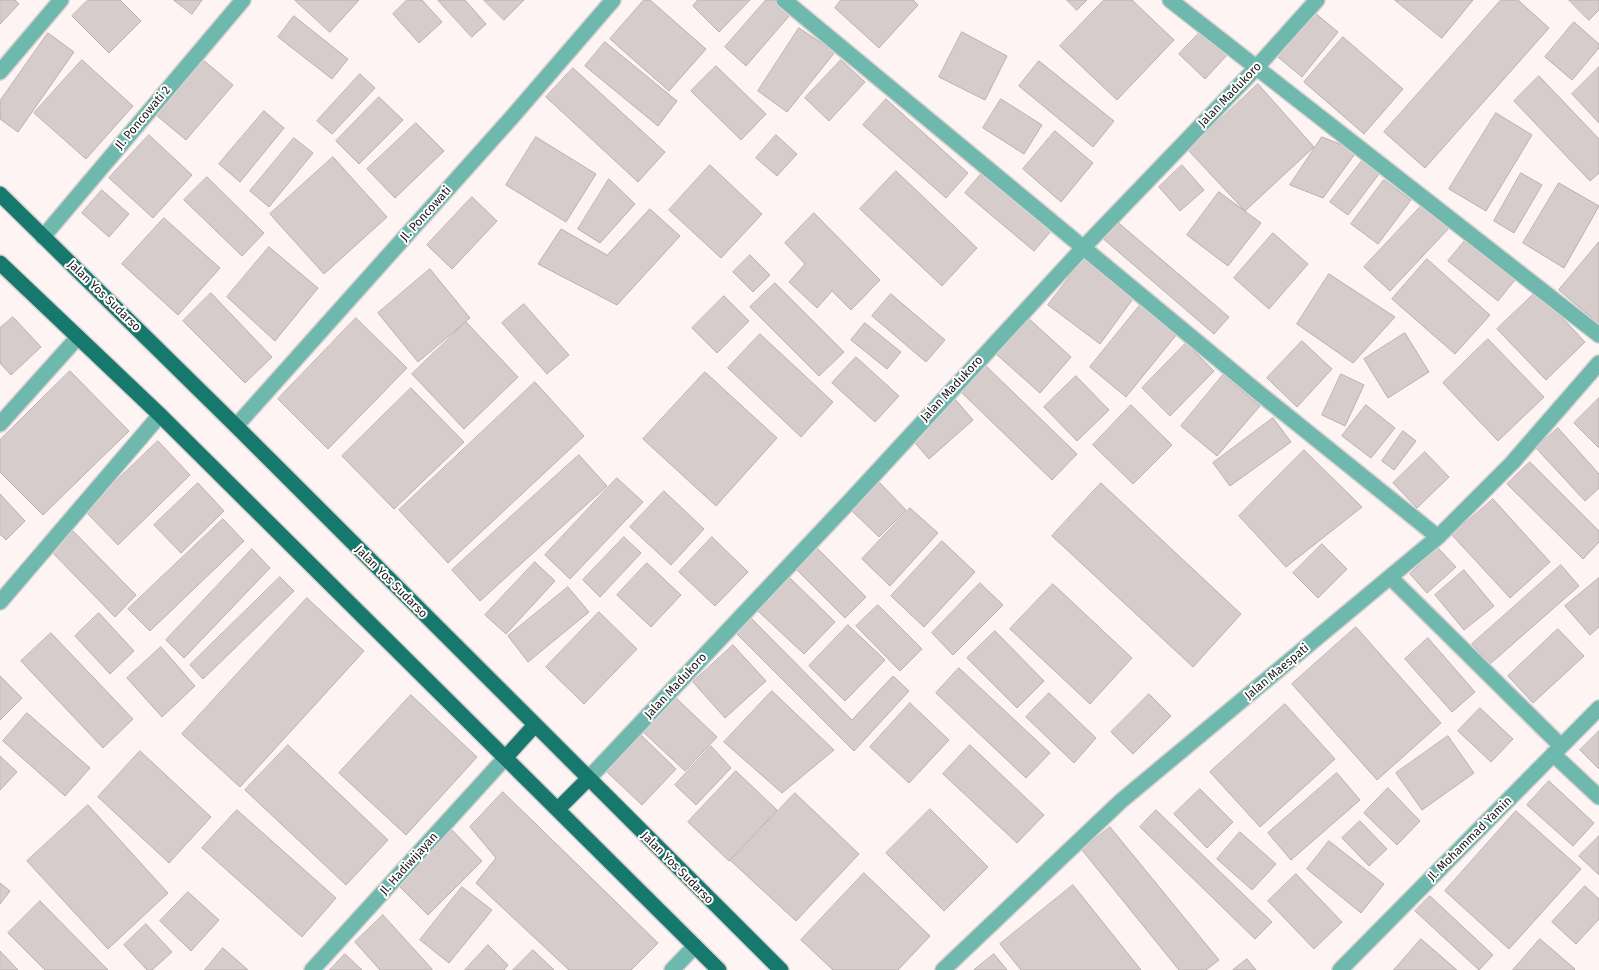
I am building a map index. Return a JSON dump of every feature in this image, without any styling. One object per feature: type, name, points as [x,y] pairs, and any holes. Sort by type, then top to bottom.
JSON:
[{"type":"main road","name":"Jalan Yos Sudarso","points":[[0,194],[236,426],[534,726],[781,970]]},
{"type":"main road","points":[[0,263],[160,415],[719,970]]},
{"type":"main road","points":[[506,757],[534,726]]},
{"type":"main road","points":[[558,809],[588,779]]},
{"type":"street","points":[[0,72],[61,0]]},
{"type":"street","name":"Jl. Poncowati 2","points":[[43,237],[243,0]]},
{"type":"street","name":"Jl. Poncowati","points":[[236,426],[507,123],[613,0]]},
{"type":"street","points":[[784,0],[1082,248],[1438,537]]},
{"type":"street","points":[[1170,0],[1599,335]]},
{"type":"street","name":"Jalan Madukoro","points":[[588,779],[850,501],[1082,248],[1256,68],[1317,0]]},
{"type":"street","points":[[0,424],[78,337]]},
{"type":"street","name":"Jalan Maespati","points":[[943,970],[1121,801],[1438,537],[1512,463],[1599,363]]},
{"type":"street","points":[[0,602],[160,415]]},
{"type":"street","points":[[1390,577],[1557,750],[1599,797]]},
{"type":"street","name":"Jl. Mohammad Yamin","points":[[1340,970],[1599,708]]},
{"type":"street","name":"Jl. Hadiwijayan","points":[[312,970],[506,757]]},
{"type":"street","points":[[672,970],[695,946]]},
{"type":"building","points":[[0,0],[15,0],[19,4],[0,24]]},
{"type":"building","points":[[88,0],[120,0],[141,21],[109,53],[72,16]]},
{"type":"building","points":[[174,0],[202,0],[192,14]]},
{"type":"building","points":[[295,0],[359,0],[330,32]]},
{"type":"building","points":[[407,0],[422,0],[442,22],[419,43],[393,14]]},
{"type":"building","points":[[438,0],[465,0],[486,24],[472,37]]},
{"type":"building","points":[[484,0],[524,0],[504,20]]},
{"type":"building","points":[[644,0],[650,0],[706,49],[669,91],[610,39]]},
{"type":"building","points":[[698,0],[750,0],[719,32],[693,6]]},
{"type":"building","points":[[766,0],[774,0],[790,15],[746,66],[725,47]]},
{"type":"building","points":[[841,0],[913,0],[918,5],[879,48],[835,8]]},
{"type":"building","points":[[1067,0],[1087,0],[1077,10]]},
{"type":"building","points":[[1104,0],[1132,0],[1174,40],[1117,100],[1060,46]]},
{"type":"building","points":[[1395,0],[1473,0],[1442,38]]},
{"type":"building","points":[[1501,0],[1518,0],[1549,28],[1425,168],[1384,132]]},
{"type":"building","points":[[1569,0],[1599,0],[1599,10],[1589,20]]},
{"type":"building","points":[[1315,13],[1338,32],[1302,77],[1278,57]]},
{"type":"building","points":[[294,16],[348,59],[332,79],[278,37]]},
{"type":"building","points":[[1574,22],[1599,44],[1599,48],[1572,80],[1545,57]]},
{"type":"building","points":[[799,28],[835,52],[787,112],[758,91]]},
{"type":"building","points":[[1202,30],[1228,54],[1205,79],[1179,54]]},
{"type":"building","points":[[962,32],[1007,56],[985,100],[939,77]]},
{"type":"building","points":[[48,33],[74,52],[18,132],[0,119],[0,101]]},
{"type":"building","points":[[1343,37],[1403,89],[1364,134],[1304,82]]},
{"type":"building","points":[[605,42],[677,101],[658,126],[585,66]]},
{"type":"building","points":[[202,59],[233,85],[186,140],[156,115]]},
{"type":"building","points":[[82,60],[133,106],[86,159],[34,113]]},
{"type":"building","points":[[841,60],[865,82],[829,121],[805,98]]},
{"type":"building","points":[[1039,61],[1114,121],[1093,147],[1019,86]]},
{"type":"building","points":[[716,66],[766,114],[741,140],[691,91]]},
{"type":"building","points":[[1599,67],[1599,123],[1572,94]]},
{"type":"building","points":[[573,68],[665,152],[638,182],[546,97]]},
{"type":"building","points":[[360,74],[375,88],[332,134],[317,121]]},
{"type":"building","points":[[1539,76],[1599,139],[1599,173],[1590,181],[1514,101]]},
{"type":"building","points":[[1258,84],[1314,147],[1245,211],[1188,150]]},
{"type":"building","points":[[379,97],[403,120],[359,164],[336,141]]},
{"type":"building","points":[[886,99],[968,173],[946,198],[863,125]]},
{"type":"building","points":[[1001,99],[1042,125],[1024,154],[983,128]]},
{"type":"building","points":[[264,111],[284,128],[240,182],[219,164]]},
{"type":"building","points":[[1496,113],[1532,135],[1486,211],[1449,189]]},
{"type":"building","points":[[416,123],[444,151],[395,198],[367,169]]},
{"type":"building","points":[[1055,131],[1093,163],[1061,202],[1023,169]]},
{"type":"building","points":[[149,135],[192,175],[153,218],[109,178]]},
{"type":"building","points":[[776,135],[797,154],[777,176],[756,158]]},
{"type":"building","points":[[536,137],[596,174],[566,222],[506,185]]},
{"type":"building","points":[[1322,137],[1357,151],[1323,198],[1290,185]]},
{"type":"building","points":[[294,138],[313,153],[269,207],[250,191]]},
{"type":"building","points":[[333,157],[387,217],[324,274],[270,214]]},
{"type":"building","points":[[1365,157],[1382,170],[1348,215],[1330,202]]},
{"type":"building","points":[[710,165],[762,214],[721,258],[669,210]]},
{"type":"building","points":[[1182,165],[1204,190],[1180,211],[1159,187]]},
{"type":"building","points":[[896,171],[977,248],[942,286],[860,209]]},
{"type":"building","points":[[982,173],[1051,231],[1034,251],[965,193]]},
{"type":"building","points":[[1521,173],[1542,185],[1514,233],[1494,221]]},
{"type":"building","points":[[207,177],[264,233],[242,256],[184,200]]},
{"type":"building","points":[[609,179],[635,204],[600,243],[578,229]]},
{"type":"building","points":[[1384,180],[1411,200],[1378,244],[1351,224]]},
{"type":"building","points":[[1559,183],[1599,206],[1564,268],[1523,243]]},
{"type":"building","points":[[102,190],[129,214],[109,237],[82,213]]},
{"type":"building","points":[[1219,192],[1261,223],[1228,266],[1187,235]]},
{"type":"building","points":[[472,197],[497,221],[452,269],[427,245]]},
{"type":"building","points":[[1425,202],[1451,226],[1390,291],[1364,267]]},
{"type":"building","points":[[650,209],[680,236],[617,305],[538,264],[561,229],[607,255]]},
{"type":"building","points":[[814,213],[880,280],[851,310],[832,291],[817,308],[789,282],[805,264],[785,243]]},
{"type":"building","points":[[164,218],[220,268],[178,315],[122,264]]},
{"type":"building","points":[[1114,219],[1229,317],[1214,334],[1100,236]]},
{"type":"building","points":[[1273,233],[1308,264],[1269,309],[1234,278]]},
{"type":"building","points":[[1468,237],[1518,276],[1498,301],[1448,261]]},
{"type":"building","points":[[1599,242],[1599,324],[1559,290]]},
{"type":"building","points":[[269,247],[318,288],[275,341],[227,297]]},
{"type":"building","points":[[750,255],[770,275],[753,292],[733,272]]},
{"type":"building","points":[[1085,257],[1135,296],[1100,344],[1048,305]]},
{"type":"building","points":[[1427,259],[1490,315],[1455,354],[1392,299]]},
{"type":"building","points":[[430,269],[470,318],[418,362],[378,313]]},
{"type":"building","points":[[1329,274],[1395,317],[1353,363],[1297,324]]},
{"type":"building","points":[[775,283],[844,352],[819,376],[750,307]]},
{"type":"building","points":[[1537,291],[1585,342],[1546,380],[1497,329]]},
{"type":"building","points":[[211,293],[272,357],[245,383],[183,321]]},
{"type":"building","points":[[891,294],[945,340],[926,362],[872,316]]},
{"type":"building","points":[[724,296],[749,321],[717,353],[692,328]]},
{"type":"building","points":[[524,304],[569,355],[547,374],[502,323]]},
{"type":"building","points":[[1141,304],[1177,334],[1126,397],[1090,367]]},
{"type":"building","points":[[13,317],[41,347],[11,375],[0,363],[0,328]]},
{"type":"building","points":[[1027,317],[1071,357],[1040,393],[995,353]]},
{"type":"building","points":[[356,318],[407,368],[328,449],[278,399]]},
{"type":"building","points":[[466,322],[518,377],[464,429],[412,374]]},
{"type":"building","points":[[865,323],[901,352],[887,369],[851,340]]},
{"type":"building","points":[[1405,333],[1429,372],[1388,398],[1364,359]]},
{"type":"building","points":[[760,334],[833,402],[801,437],[728,368]]},
{"type":"building","points":[[1488,339],[1544,397],[1498,441],[1443,383]]},
{"type":"building","points":[[1302,341],[1332,369],[1297,407],[1267,378]]},
{"type":"building","points":[[1186,343],[1214,371],[1170,416],[1142,388]]},
{"type":"building","points":[[856,357],[899,396],[875,422],[832,383]]},
{"type":"building","points":[[985,365],[1077,454],[1052,480],[960,391]]},
{"type":"building","points":[[70,371],[129,431],[43,515],[0,472],[0,440]]},
{"type":"building","points":[[705,372],[777,438],[716,506],[643,439]]},
{"type":"building","points":[[1341,374],[1364,385],[1345,426],[1322,415]]},
{"type":"building","points":[[1223,375],[1260,406],[1217,456],[1181,426]]},
{"type":"building","points":[[1076,376],[1109,410],[1077,441],[1044,407]]},
{"type":"building","points":[[535,382],[584,436],[448,563],[399,510]]},
{"type":"building","points":[[411,388],[464,442],[394,509],[342,456]]},
{"type":"building","points":[[954,398],[973,420],[929,459],[910,437]]},
{"type":"building","points":[[1599,398],[1599,448],[1574,423]]},
{"type":"building","points":[[1131,405],[1172,445],[1133,484],[1093,445]]},
{"type":"building","points":[[1366,405],[1395,428],[1371,458],[1342,436]]},
{"type":"building","points":[[1273,418],[1291,442],[1230,486],[1213,463]]},
{"type":"building","points":[[1558,428],[1599,474],[1599,488],[1585,501],[1536,448]]},
{"type":"building","points":[[1403,431],[1416,441],[1394,470],[1382,461]]},
{"type":"building","points":[[158,441],[190,475],[118,545],[85,511]]},
{"type":"building","points":[[1304,450],[1362,507],[1286,567],[1239,516]]},
{"type":"building","points":[[1425,452],[1449,477],[1417,508],[1393,483]]},
{"type":"building","points":[[579,455],[607,486],[480,601],[452,570]]},
{"type":"building","points":[[1530,462],[1599,531],[1599,542],[1583,559],[1507,484]]},
{"type":"building","points":[[617,478],[643,502],[570,579],[545,555]]},
{"type":"building","points":[[198,483],[224,511],[181,553],[154,525]]},
{"type":"building","points":[[880,483],[906,510],[879,537],[852,511]]},
{"type":"building","points":[[1101,483],[1241,614],[1193,667],[1052,536]]},
{"type":"building","points":[[664,491],[704,529],[671,565],[630,527]]},
{"type":"building","points":[[0,494],[25,521],[6,540],[0,534]]},
{"type":"building","points":[[1493,499],[1550,562],[1510,598],[1452,535]]},
{"type":"building","points":[[910,508],[938,533],[890,586],[862,559]]},
{"type":"building","points":[[223,519],[244,541],[150,631],[128,609]]},
{"type":"building","points":[[72,530],[136,595],[115,617],[51,551]]},
{"type":"building","points":[[624,537],[641,553],[600,597],[583,580]]},
{"type":"building","points":[[712,537],[748,572],[715,606],[679,572]]},
{"type":"building","points":[[942,541],[975,572],[924,627],[891,596]]},
{"type":"building","points":[[1322,544],[1347,569],[1318,598],[1293,573]]},
{"type":"building","points":[[814,545],[866,597],[845,618],[793,566]]},
{"type":"building","points":[[1438,548],[1456,567],[1427,593],[1410,574]]},
{"type":"building","points":[[252,549],[270,568],[184,658],[166,640]]},
{"type":"building","points":[[535,562],[555,581],[506,634],[485,615]]},
{"type":"building","points":[[647,563],[681,595],[651,627],[617,595]]},
{"type":"building","points":[[1561,565],[1579,586],[1490,664],[1472,644]]},
{"type":"building","points":[[1464,570],[1494,606],[1464,630],[1435,595]]},
{"type":"building","points":[[280,577],[294,591],[203,679],[190,665]]},
{"type":"building","points":[[790,578],[835,622],[804,654],[758,611]]},
{"type":"building","points":[[1599,578],[1599,627],[1590,635],[1565,606]]},
{"type":"building","points":[[980,583],[1003,605],[953,655],[932,633]]},
{"type":"building","points":[[1053,584],[1132,658],[1090,704],[1010,629]]},
{"type":"building","points":[[568,587],[589,612],[528,662],[508,636]]},
{"type":"building","points":[[307,598],[364,651],[240,787],[182,734]]},
{"type":"building","points":[[878,605],[922,649],[900,671],[856,626]]},
{"type":"building","points":[[599,612],[637,649],[584,704],[546,667]]},
{"type":"building","points":[[99,613],[134,651],[110,674],[75,636]]},
{"type":"building","points":[[748,615],[852,720],[893,676],[909,691],[854,751],[733,630]]},
{"type":"building","points":[[848,625],[885,660],[845,701],[809,666]]},
{"type":"building","points":[[1356,627],[1441,723],[1377,780],[1292,684]]},
{"type":"building","points":[[1558,629],[1584,656],[1533,703],[1508,676]]},
{"type":"building","points":[[995,631],[1044,681],[1017,708],[967,658]]},
{"type":"building","points":[[51,633],[133,719],[103,748],[21,661]]},
{"type":"building","points":[[1428,638],[1475,692],[1452,712],[1405,659]]},
{"type":"building","points":[[733,645],[766,681],[725,718],[693,682]]},
{"type":"building","points":[[161,647],[195,686],[162,717],[127,678]]},
{"type":"building","points":[[959,668],[1050,753],[1026,778],[936,693]]},
{"type":"building","points":[[0,676],[22,698],[0,720]]},
{"type":"building","points":[[772,691],[834,750],[782,793],[724,742]]},
{"type":"building","points":[[1049,693],[1096,738],[1074,763],[1026,717]]},
{"type":"building","points":[[1149,694],[1171,716],[1133,754],[1111,732]]},
{"type":"building","points":[[411,695],[477,757],[406,835],[339,773]]},
{"type":"building","points":[[674,696],[717,737],[685,771],[641,730]]},
{"type":"building","points":[[910,703],[949,740],[909,783],[870,747]]},
{"type":"building","points":[[1285,704],[1335,759],[1260,827],[1210,772]]},
{"type":"building","points":[[1480,708],[1513,739],[1491,762],[1458,731]]},
{"type":"building","points":[[27,713],[90,768],[65,796],[3,741]]},
{"type":"building","points":[[1599,731],[1599,769],[1580,750]]},
{"type":"building","points":[[641,735],[676,769],[642,805],[607,772]]},
{"type":"building","points":[[1448,736],[1474,773],[1422,810],[1396,773]]},
{"type":"building","points":[[288,745],[388,840],[346,885],[245,790]]},
{"type":"building","points":[[970,745],[1044,815],[1017,843],[943,774]]},
{"type":"building","points":[[711,746],[731,768],[696,805],[675,785]]},
{"type":"building","points":[[140,751],[211,817],[169,863],[98,797]]},
{"type":"building","points":[[0,756],[17,772],[0,790]]},
{"type":"building","points":[[736,771],[777,810],[729,861],[688,822]]},
{"type":"building","points":[[1337,773],[1360,800],[1291,860],[1268,833]]},
{"type":"building","points":[[1549,781],[1594,823],[1573,846],[1527,805]]},
{"type":"building","points":[[1388,788],[1420,821],[1397,845],[1364,813]]},
{"type":"building","points":[[1200,789],[1233,822],[1207,848],[1174,814]]},
{"type":"building","points":[[503,792],[658,943],[631,970],[569,970],[476,883],[496,858],[470,827]]},
{"type":"building","points":[[795,793],[859,854],[796,921],[731,861]]},
{"type":"building","points":[[88,805],[168,893],[108,949],[27,861]]},
{"type":"building","points":[[930,809],[988,867],[944,911],[886,853]]},
{"type":"building","points":[[237,810],[336,898],[302,937],[202,848]]},
{"type":"building","points":[[1156,810],[1272,922],[1255,939],[1140,827]]},
{"type":"building","points":[[1516,811],[1581,869],[1509,949],[1445,891]]},
{"type":"building","points":[[1360,821],[1387,849],[1369,866],[1342,838]]},
{"type":"building","points":[[1110,827],[1219,960],[1206,970],[1179,970],[1082,850]]},
{"type":"building","points":[[451,829],[482,861],[428,915],[396,883]]},
{"type":"building","points":[[1240,832],[1276,864],[1252,890],[1217,859]]},
{"type":"building","points":[[1599,836],[1599,875],[1579,856]]},
{"type":"building","points":[[1329,841],[1384,884],[1361,913],[1307,869]]},
{"type":"building","points":[[864,873],[930,936],[898,970],[833,970],[801,940]]},
{"type":"building","points":[[1296,874],[1342,922],[1314,949],[1268,901]]},
{"type":"building","points":[[0,883],[10,891],[0,904]]},
{"type":"building","points":[[1073,885],[1141,970],[1021,970],[1000,944]]},
{"type":"building","points":[[1585,886],[1599,899],[1599,919],[1576,944],[1552,922]]},
{"type":"building","points":[[462,887],[492,910],[449,963],[420,940]]},
{"type":"building","points":[[188,892],[219,920],[191,951],[160,921]]},
{"type":"building","points":[[1430,896],[1493,955],[1479,970],[1415,911]]},
{"type":"building","points":[[40,901],[108,970],[45,970],[8,933]]},
{"type":"building","points":[[383,915],[432,970],[380,970],[355,942]]},
{"type":"building","points":[[146,924],[172,952],[152,970],[147,970],[124,945]]},
{"type":"building","points":[[1421,939],[1457,970],[1394,970]]},
{"type":"building","points":[[1540,939],[1575,969],[1513,970]]},
{"type":"building","points":[[488,945],[508,965],[504,970],[465,970]]},
{"type":"building","points":[[223,948],[248,970],[205,970]]},
{"type":"building","points":[[533,950],[554,970],[513,970]]},
{"type":"building","points":[[0,951],[18,970],[0,970]]},
{"type":"building","points":[[345,954],[362,970],[330,970]]},
{"type":"building","points":[[994,954],[1007,970],[974,970]]},
{"type":"building","points":[[1247,959],[1256,970],[1233,970]]}]
